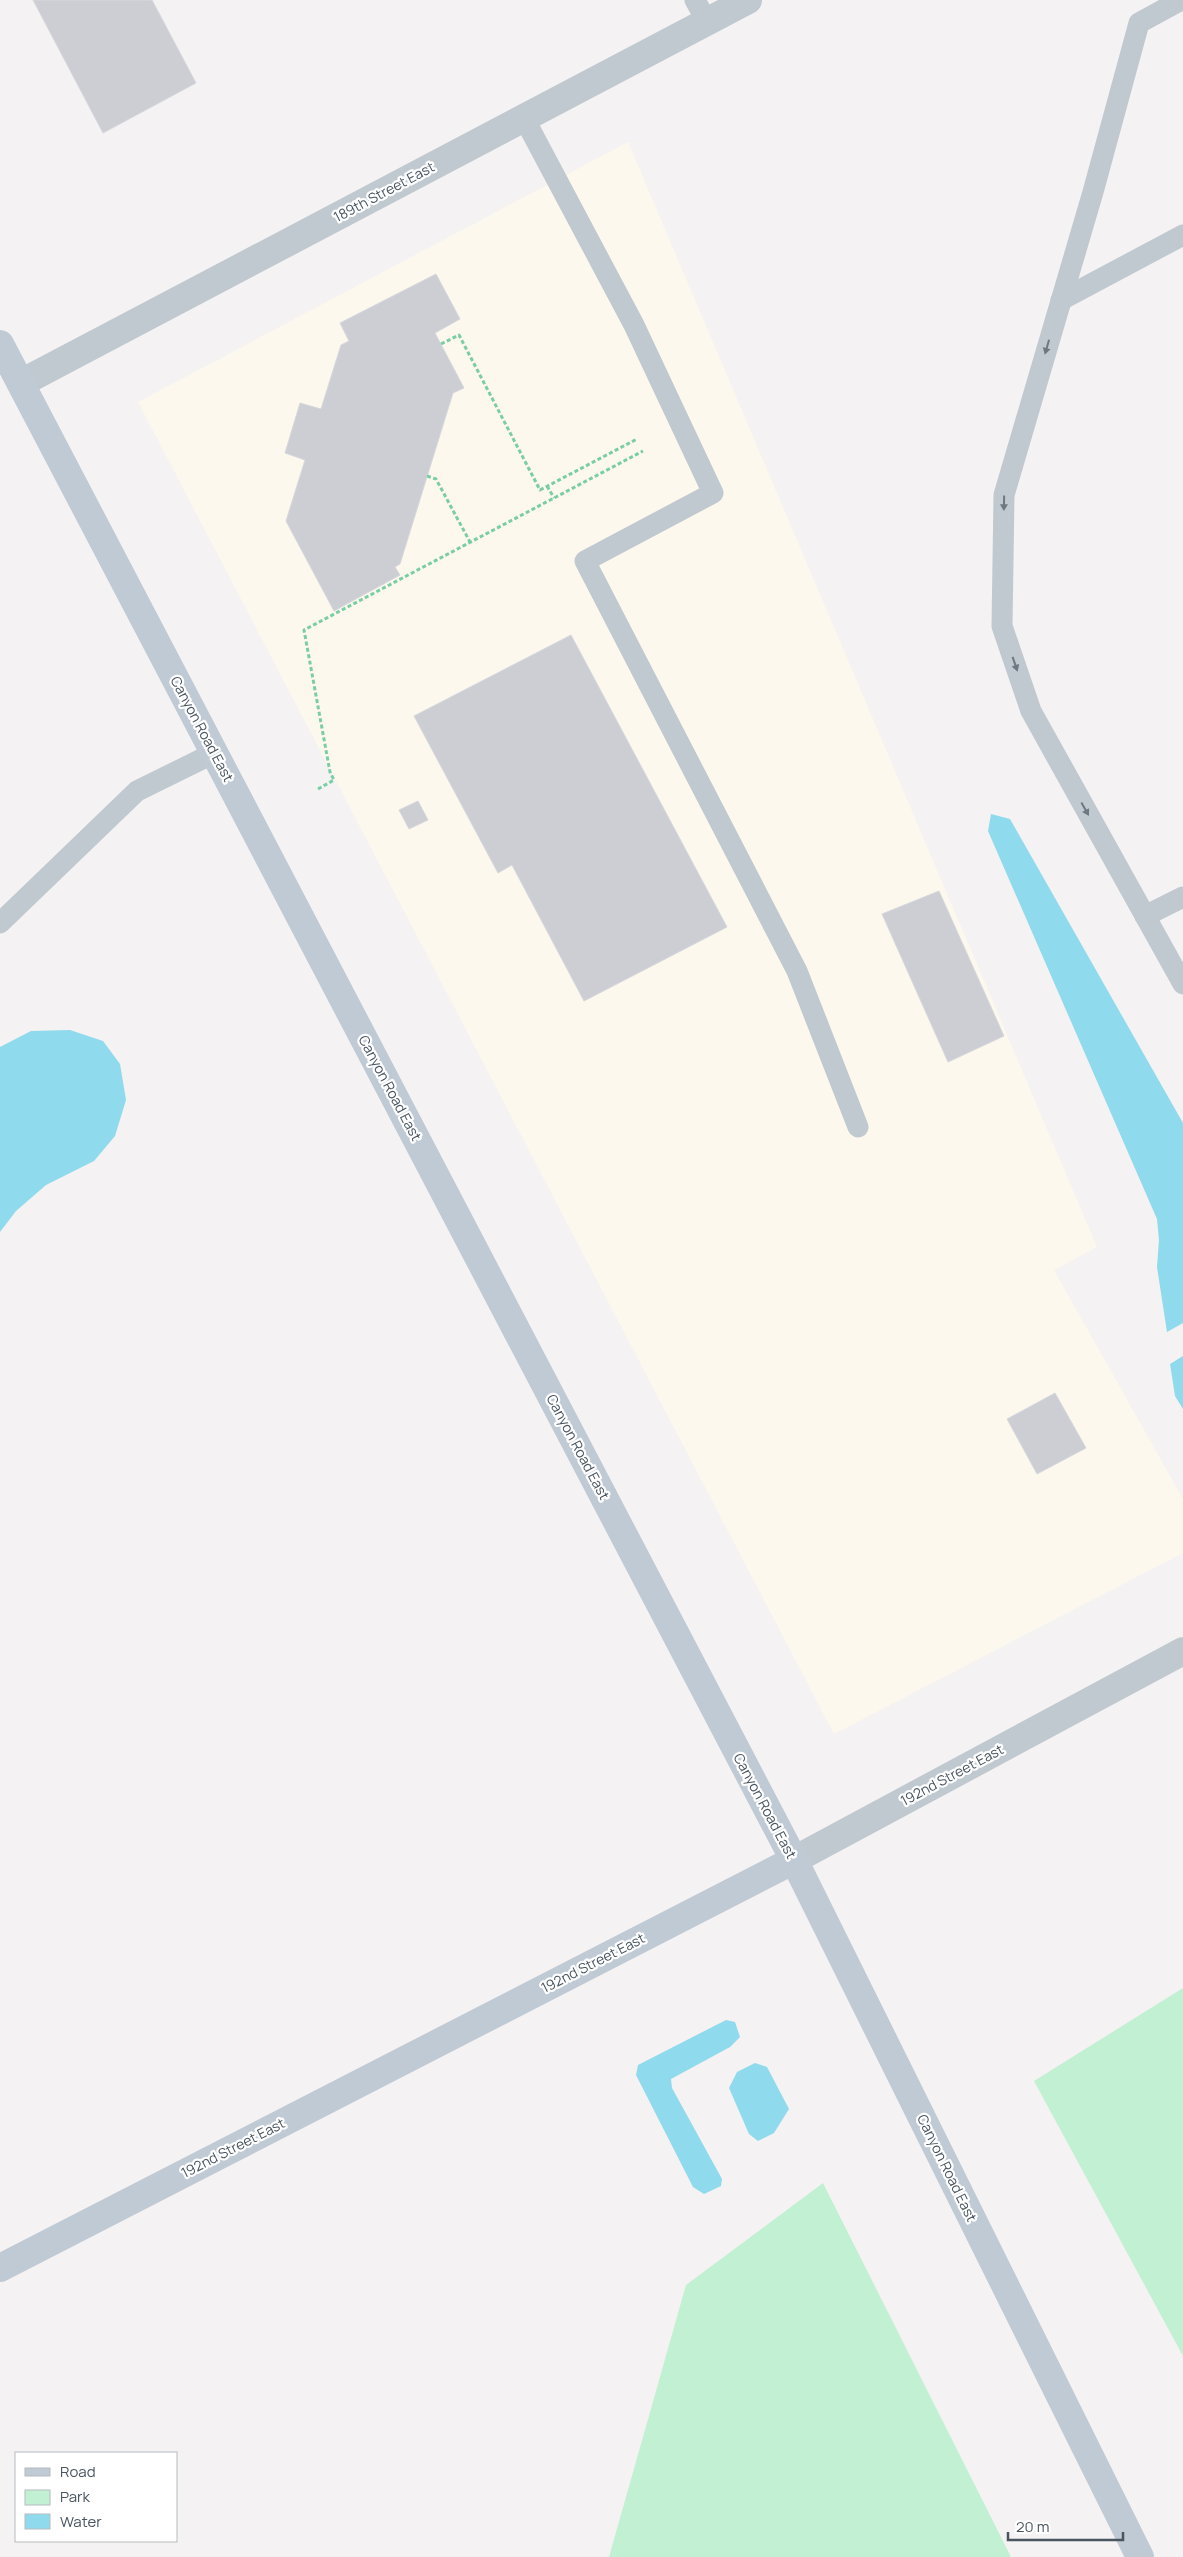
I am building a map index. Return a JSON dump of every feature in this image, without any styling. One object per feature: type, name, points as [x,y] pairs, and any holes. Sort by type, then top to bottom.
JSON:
[{"type":"main road","name":"Canyon Road East","points":[[0,344],[794,1860],[1140,2557]]},
{"type":"main road","name":"192nd Street East","points":[[0,2268],[794,1860]]},
{"type":"street","name":"189th Street East","points":[[21,383],[524,118],[701,11],[748,0]]},
{"type":"street","name":"192nd Street East","points":[[794,1860],[1183,1651]]},
{"type":"lane","points":[[1182,0],[1139,23],[1004,495],[1002,626],[1031,711],[1183,984]]},
{"type":"lane","points":[[524,118],[634,325],[714,493],[586,561],[797,971],[858,1128]]},
{"type":"lane","points":[[1061,300],[1183,235]]},
{"type":"lane","points":[[0,923],[137,791],[214,753]]},
{"type":"lane","points":[[1145,916],[1183,897]]},
{"type":"path","points":[[441,344],[459,335],[540,490],[637,439]]},
{"type":"path","points":[[318,790],[334,780],[330,772],[304,630],[643,451]]},
{"type":"path","points":[[427,476],[436,479],[470,542]]},
{"type":"path","points":[[547,486],[554,498]]},
{"type":"shaded area","points":[[628,142],[1097,1247],[1054,1270],[1183,1499],[1183,1553],[834,1734],[138,402]]},
{"type":"green space","points":[[1183,1988],[1183,2356],[1034,2081]]},
{"type":"green space","points":[[823,2183],[1011,2557],[609,2557],[686,2285]]},
{"type":"water","points":[[991,814],[1010,819],[1183,1123],[1183,1323],[1167,1332],[1157,1267],[1159,1240],[1157,1219],[988,831]]},
{"type":"water","points":[[70,1030],[103,1041],[120,1064],[126,1100],[115,1136],[94,1161],[46,1185],[16,1211],[0,1232],[0,1047],[31,1031]]},
{"type":"water","points":[[1183,1356],[1183,1409],[1175,1396],[1170,1364]]},
{"type":"water","points":[[726,2020],[735,2022],[740,2037],[730,2047],[671,2079],[672,2088],[722,2179],[721,2186],[704,2194],[693,2187],[636,2075],[638,2065]]},
{"type":"water","points":[[755,2063],[767,2067],[789,2109],[774,2133],[758,2141],[749,2134],[729,2088],[737,2072]]},
{"type":"building","points":[[33,0],[152,0],[196,83],[103,133]]},
{"type":"building","points":[[436,274],[460,319],[435,333],[464,388],[453,393],[400,564],[395,567],[400,575],[334,611],[286,521],[305,460],[285,453],[300,403],[321,409],[341,345],[349,341],[340,323]]},
{"type":"building","points":[[571,635],[727,927],[584,1001],[512,865],[498,873],[414,716]]},
{"type":"building","points":[[418,801],[428,820],[409,829],[399,810]]},
{"type":"building","points":[[939,891],[1004,1036],[948,1062],[882,914]]},
{"type":"building","points":[[1055,1393],[1086,1448],[1037,1474],[1007,1419]]}]
